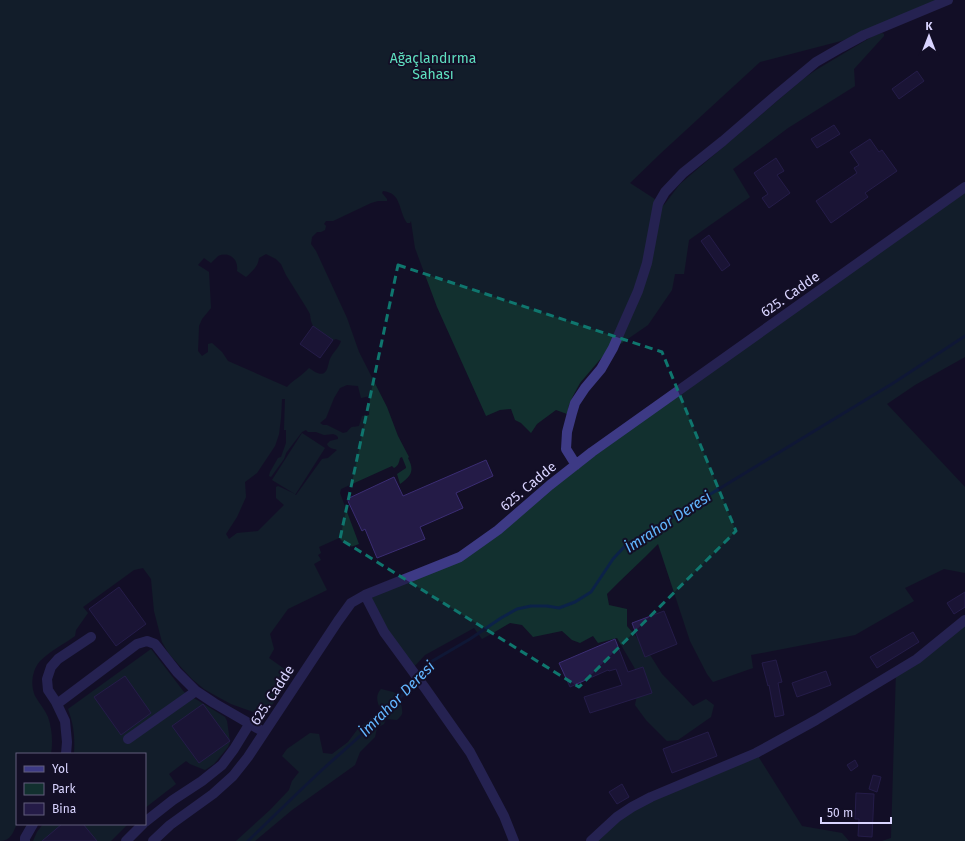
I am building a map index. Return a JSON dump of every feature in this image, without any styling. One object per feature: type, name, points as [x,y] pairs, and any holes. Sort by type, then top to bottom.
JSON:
[{"type":"street","points":[[576,465],[566,449],[567,432],[575,403],[601,368],[613,348],[638,291],[647,263],[658,204],[665,192],[683,173],[723,142],[816,62],[864,35],[948,0]]},
{"type":"street","name":"625. Cadde","points":[[153,841],[170,825],[213,794],[233,776],[248,757],[338,621],[352,603],[365,595],[460,557],[498,530],[550,485],[592,452],[965,187]]},
{"type":"street","points":[[365,595],[384,632],[470,752],[504,816],[514,841]]},
{"type":"street","points":[[591,841],[632,807],[651,797],[756,752],[816,720],[917,659],[965,620]]},
{"type":"street","points":[[66,753],[67,742],[65,721],[48,690],[47,679],[51,667],[58,659],[91,637]]},
{"type":"street","points":[[56,704],[137,644],[147,642],[155,644],[177,672],[196,691],[264,732]]},
{"type":"street","points":[[128,739],[196,691]]},
{"type":"street","points":[[146,821],[172,800],[202,781],[222,765],[250,723]]},
{"type":"street","points":[[25,841],[32,825]]},
{"type":"street","points":[[126,841],[142,825]]},
{"type":"highlighted area","points":[[398,265],[662,352],[736,531],[579,687],[340,539]]},
{"type":"green space","name":"Ağaçlandırma Sahası","points":[[0,0],[948,0],[864,35],[760,62],[630,183],[664,205],[680,184],[803,79],[873,36],[882,33],[884,34],[884,36],[854,69],[855,86],[788,128],[733,169],[750,197],[689,240],[684,274],[675,274],[672,290],[648,325],[603,356],[580,383],[569,405],[567,414],[556,410],[537,424],[531,433],[521,423],[515,420],[511,409],[500,410],[486,416],[437,307],[415,248],[411,221],[410,223],[407,223],[394,195],[383,191],[382,193],[387,201],[371,203],[333,221],[326,221],[324,224],[326,226],[325,230],[317,232],[312,237],[311,244],[316,251],[347,318],[359,352],[387,407],[398,436],[409,457],[411,473],[400,484],[397,474],[406,468],[402,457],[394,468],[392,466],[341,489],[340,493],[359,544],[351,547],[347,543],[343,543],[339,538],[319,547],[321,553],[318,555],[321,560],[314,564],[327,590],[288,609],[270,634],[274,649],[269,658],[293,675],[265,715],[231,704],[204,689],[192,679],[169,654],[162,642],[154,611],[151,579],[143,568],[134,570],[83,607],[88,613],[76,630],[75,636],[44,657],[35,669],[32,682],[33,692],[47,714],[52,736],[51,753],[16,753],[17,825],[13,833],[4,841],[0,841]],"holes":[[[266,254],[276,259],[281,264],[310,314],[313,326],[333,340],[336,339],[341,341],[330,358],[327,370],[323,374],[317,373],[309,368],[287,387],[228,361],[222,352],[212,343],[208,344],[208,352],[202,356],[198,351],[199,326],[202,319],[211,308],[209,272],[198,265],[204,258],[211,263],[218,256],[226,255],[235,260],[237,263],[237,271],[246,277],[256,266],[259,258]],[[347,385],[358,386],[361,398],[370,396],[369,415],[362,416],[359,426],[352,427],[347,432],[343,433],[320,423],[326,418],[334,398],[340,388]],[[282,399],[285,399],[284,430],[286,430],[286,443],[281,457],[278,458],[269,476],[271,477],[284,459],[286,453],[302,432],[306,430],[308,432],[316,432],[324,435],[336,435],[338,439],[330,441],[327,444],[330,448],[337,450],[328,458],[322,459],[295,495],[325,448],[302,433],[272,480],[295,494],[278,486],[276,487],[276,498],[284,505],[258,531],[237,533],[229,539],[226,534],[237,517],[246,497],[245,482],[257,473],[275,446],[279,434]]]},
{"type":"green space","points":[[965,187],[965,357],[915,385],[887,404],[965,487],[965,573],[944,569],[905,588],[914,601],[855,635],[751,655],[753,668],[713,682],[707,674],[690,641],[658,544],[607,594],[609,605],[627,609],[627,626],[645,647],[662,674],[693,706],[706,699],[714,705],[711,717],[678,740],[667,741],[646,720],[635,705],[640,680],[617,638],[598,643],[593,636],[580,643],[572,640],[562,631],[533,637],[522,625],[510,623],[482,639],[474,628],[425,655],[412,669],[365,595],[460,557],[554,481]]},
{"type":"green space","points":[[965,620],[965,841],[882,841],[891,838],[896,672]]},
{"type":"green space","points":[[151,649],[184,692],[225,717],[230,742],[228,747],[214,764],[205,770],[186,761],[169,774],[176,784],[146,807],[146,753],[74,753],[74,731],[68,709]]},
{"type":"green space","points":[[381,689],[399,695],[402,714],[397,720],[386,719],[384,724],[377,728],[375,737],[360,752],[355,765],[292,810],[255,841],[236,841],[270,810],[289,790],[292,781],[299,772],[282,756],[287,749],[310,733],[319,734],[323,753],[332,754],[348,742],[357,730],[381,710],[377,699]]},
{"type":"green space","points":[[756,753],[802,826],[842,833],[849,841],[591,841],[617,817]]},
{"type":"green space","points":[[42,825],[127,825],[111,841],[33,841]]},
{"type":"building","points":[[917,71],[924,81],[899,99],[892,89]]},
{"type":"building","points":[[834,125],[840,134],[817,148],[811,139]]},
{"type":"building","points":[[870,139],[879,152],[882,150],[897,171],[865,193],[868,197],[831,223],[816,201],[857,173],[854,168],[859,165],[850,152]]},
{"type":"building","points":[[776,158],[784,171],[777,175],[790,193],[769,208],[762,198],[768,194],[754,173]]},
{"type":"building","points":[[709,235],[730,265],[722,271],[701,241]]},
{"type":"building","points":[[313,326],[333,340],[320,358],[300,344]]},
{"type":"building","points":[[486,460],[493,476],[456,493],[463,508],[420,527],[425,539],[377,558],[365,529],[362,531],[347,499],[394,477],[403,496]]},
{"type":"building","points":[[119,587],[146,624],[116,646],[89,609]]},
{"type":"building","points":[[965,592],[965,607],[954,614],[947,603]]},
{"type":"building","points":[[664,611],[677,644],[645,657],[632,623]]},
{"type":"building","points":[[913,632],[919,642],[877,668],[870,657]]},
{"type":"building","points":[[615,639],[628,672],[643,667],[652,693],[590,713],[584,697],[622,685],[616,669],[608,670],[570,687],[559,663]]},
{"type":"building","points":[[776,660],[782,682],[778,683],[784,715],[775,717],[769,685],[768,686],[762,663]]},
{"type":"building","points":[[826,671],[831,685],[797,697],[792,683]]},
{"type":"building","points":[[125,676],[151,713],[121,735],[94,697]]},
{"type":"building","points":[[203,704],[230,741],[199,763],[172,726]]},
{"type":"building","points":[[708,732],[717,756],[672,773],[663,749]]},
{"type":"building","points":[[855,760],[858,766],[851,771],[847,765]]},
{"type":"building","points":[[873,775],[881,777],[877,792],[869,789]]},
{"type":"building","points":[[622,784],[629,797],[617,804],[609,792]]},
{"type":"building","points":[[856,793],[874,794],[872,837],[858,836],[859,819],[855,819]]},
{"type":"building","points":[[61,825],[84,825],[97,841],[42,841]]},
{"type":"waterway","name":"İmrahor Deresi","points":[[419,675],[429,663],[517,609],[531,606],[559,608],[575,602],[591,592],[613,559],[625,546],[895,382],[965,336]]},
{"type":"waterway","name":"İmrahor Deresi","points":[[248,841],[313,778],[383,715],[416,680]]}]
